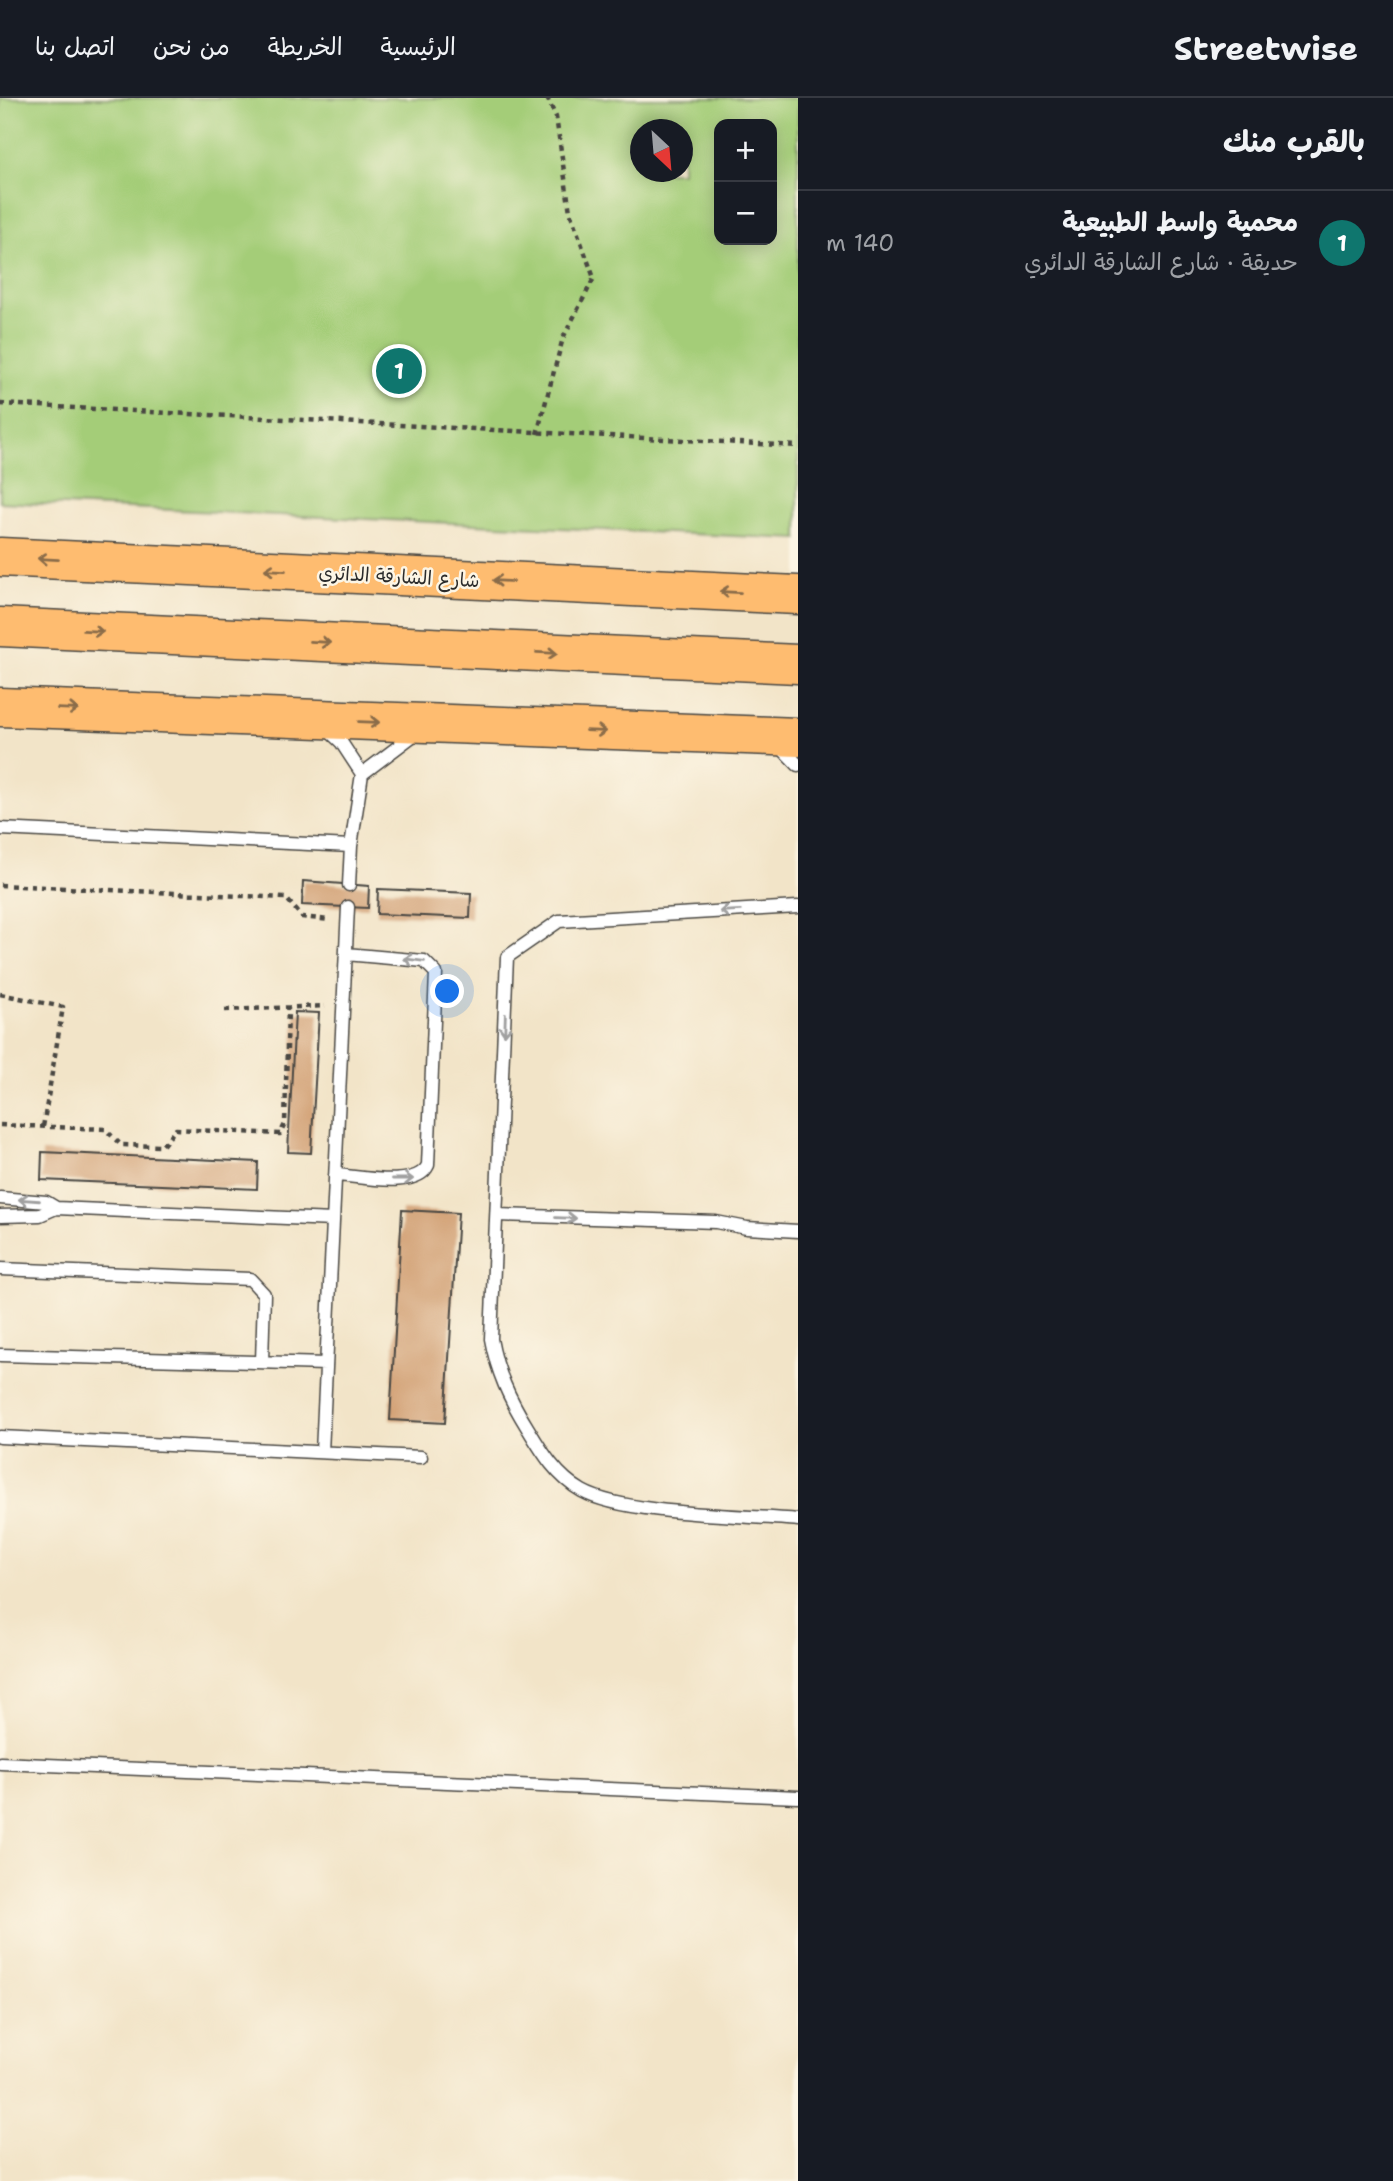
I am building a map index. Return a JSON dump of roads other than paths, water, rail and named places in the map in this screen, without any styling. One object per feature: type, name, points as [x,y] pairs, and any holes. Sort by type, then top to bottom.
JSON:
[{"type":"highway","name":"شارع الشارقة الدائري","points":[[0,557],[798,595]]},
{"type":"highway","points":[[0,627],[798,664]]},
{"type":"highway","points":[[0,707],[785,736]]},
{"type":"lane","points":[[317,720],[341,742],[362,774],[351,846],[349,885]]},
{"type":"lane","points":[[362,774],[401,743],[431,725]]},
{"type":"lane","points":[[785,736],[798,765]]},
{"type":"lane","points":[[0,829],[351,846]]},
{"type":"lane","points":[[322,1452],[348,907]]},
{"type":"lane","points":[[798,907],[559,921],[507,957],[491,1339],[495,1364],[513,1404],[547,1461],[563,1478],[583,1491],[627,1505],[798,1520]]},
{"type":"lane","points":[[335,1175],[408,1180],[421,1176],[428,1165],[431,1112],[437,979],[433,968],[424,961],[345,954]]},
{"type":"lane","points":[[0,1198],[46,1202],[56,1208]]},
{"type":"lane","points":[[0,1216],[40,1215],[56,1208],[333,1220]]},
{"type":"lane","points":[[498,1215],[716,1223],[798,1231]]},
{"type":"lane","points":[[0,1269],[250,1279],[264,1294],[262,1362]]},
{"type":"lane","points":[[0,1355],[326,1364]]},
{"type":"lane","points":[[0,1437],[421,1457]]},
{"type":"lane","points":[[0,1763],[798,1797]]},
{"type":"place","name":"محمية واسط الطبيعية","points":[[399,371]]}]
